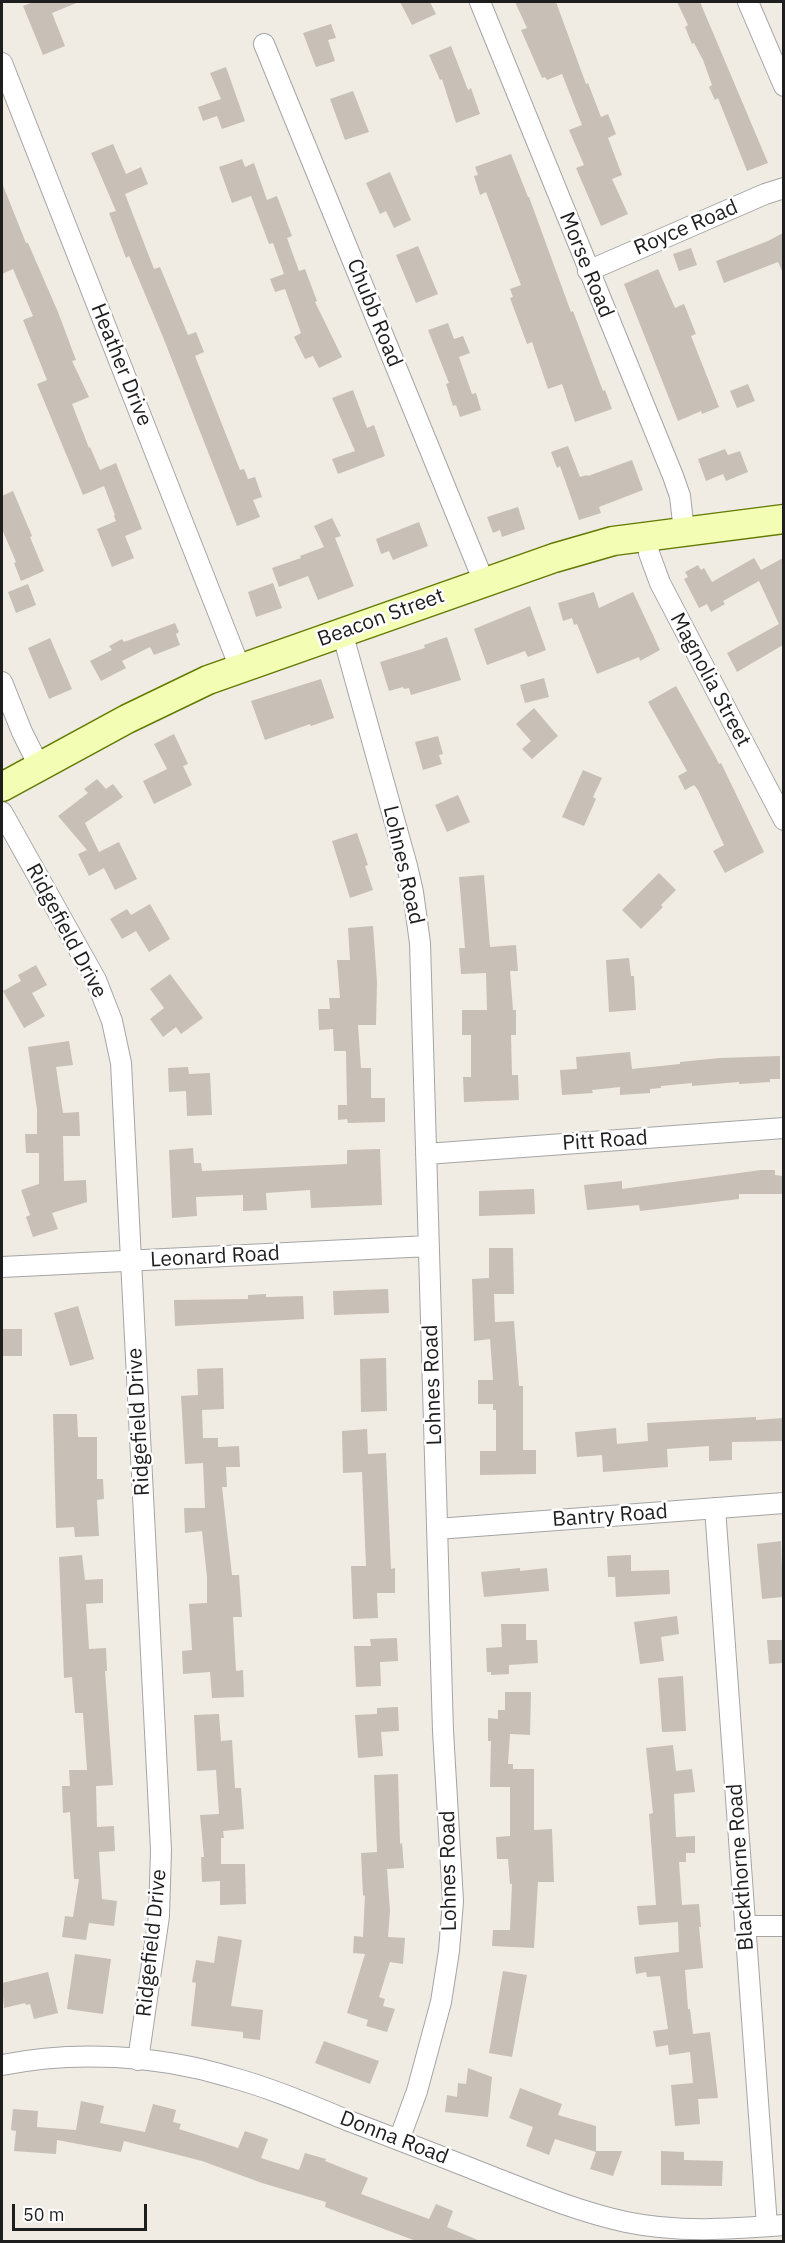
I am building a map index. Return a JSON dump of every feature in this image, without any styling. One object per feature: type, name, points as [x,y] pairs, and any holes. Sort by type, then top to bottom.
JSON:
[{"type":"street","name":"Morse Road","points":[[480,2],[673,476],[680,496],[684,531]]},
{"type":"street","points":[[748,2],[783,86]]},
{"type":"street","name":"Chubb Road","points":[[264,44],[484,582]]},
{"type":"street","name":"Heather Drive","points":[[2,63],[240,668]]},
{"type":"street","name":"Royce Road","points":[[588,271],[783,188]]},
{"type":"street","name":"Beacon Street","points":[[2,786],[152,705],[208,680],[484,582],[584,548],[648,536],[783,519]]},
{"type":"street","name":"Magnolia Street","points":[[648,536],[651,560],[660,583],[783,820]]},
{"type":"street","name":"Lohnes Road","points":[[342,632],[413,892],[420,943],[443,1731],[453,1880],[452,1926],[446,1977],[417,2091],[399,2140]]},
{"type":"street","points":[[2,682],[26,741],[39,766]]},
{"type":"street","name":"Ridgefield Drive","points":[[2,812],[86,960],[112,1021],[121,1064],[161,1861],[159,1916],[138,2060]]},
{"type":"street","name":"Pitt Road","points":[[426,1154],[783,1128]]},
{"type":"street","name":"Leonard Road","points":[[2,1267],[429,1246]]},
{"type":"street","name":"Bantry Road","points":[[437,1529],[783,1503]]},
{"type":"street","name":"Blackthorne Road","points":[[715,1508],[745,1926],[775,2226]]},
{"type":"street","points":[[745,1926],[783,1926]]},
{"type":"street","name":"Donna Road","points":[[2,2065],[78,2057],[138,2060],[199,2069],[274,2091],[573,2208],[627,2222],[658,2227],[701,2230],[775,2226]]},
{"type":"building","points":[[33,2],[79,2],[52,13],[65,46],[43,55],[23,6]]},
{"type":"building","points":[[400,2],[430,2],[436,14],[412,25]]},
{"type":"building","points":[[515,2],[556,2],[586,84],[588,83],[601,117],[608,114],[616,134],[608,138],[622,175],[612,179],[628,214],[601,226],[576,168],[584,165],[569,130],[582,125],[562,74],[547,80],[545,77],[542,78],[521,30],[527,28]]},
{"type":"building","points":[[677,2],[700,2],[768,163],[747,171],[718,98],[715,100],[709,87],[712,85],[703,60],[694,43],[692,44],[685,27],[688,25]]},
{"type":"building","points":[[331,24],[336,38],[328,40],[335,61],[316,67],[303,33]]},
{"type":"building","points":[[451,46],[468,90],[471,88],[480,114],[456,123],[442,79],[440,80],[429,55]]},
{"type":"building","points":[[226,67],[245,121],[222,129],[217,116],[203,121],[198,107],[221,99],[210,73]]},
{"type":"building","points":[[353,91],[369,132],[345,140],[330,99]]},
{"type":"building","points":[[113,144],[126,174],[141,167],[148,184],[125,194],[154,269],[160,267],[188,335],[196,332],[204,352],[195,356],[240,470],[244,469],[248,479],[255,477],[262,497],[253,500],[260,517],[237,526],[163,337],[129,256],[126,258],[109,213],[116,211],[91,153]]},
{"type":"building","points":[[511,154],[571,312],[573,311],[612,409],[575,422],[562,384],[548,389],[532,342],[527,344],[510,298],[513,297],[510,289],[521,285],[486,192],[480,195],[474,176],[478,175],[475,167]]},
{"type":"building","points":[[242,159],[245,167],[254,163],[267,200],[277,196],[292,236],[287,238],[299,271],[305,269],[317,301],[315,302],[342,357],[319,368],[313,356],[305,359],[294,337],[301,333],[285,289],[275,292],[270,279],[284,274],[273,243],[269,244],[251,196],[232,203],[219,167]]},
{"type":"building","points":[[390,172],[411,220],[394,228],[386,211],[380,214],[366,183]]},
{"type":"building","points":[[2,183],[26,243],[28,243],[58,312],[76,360],[72,361],[89,397],[72,404],[89,448],[100,470],[116,463],[142,529],[125,536],[134,558],[112,567],[97,529],[116,521],[115,515],[104,486],[83,495],[37,384],[47,380],[23,320],[33,316],[13,269],[2,274]]},
{"type":"building","points":[[783,233],[783,273],[778,262],[724,283],[716,261]]},
{"type":"building","points":[[418,246],[438,294],[416,303],[396,255]]},
{"type":"building","points":[[691,248],[697,265],[679,271],[673,254]]},
{"type":"building","points":[[658,269],[675,308],[684,304],[696,334],[691,336],[719,407],[702,414],[701,411],[678,421],[624,284]]},
{"type":"building","points":[[448,323],[454,339],[463,336],[470,353],[459,357],[472,394],[476,393],[481,410],[460,417],[456,405],[453,406],[446,384],[449,383],[428,330]]},
{"type":"building","points":[[748,384],[755,401],[737,408],[730,391]]},
{"type":"building","points":[[353,390],[367,428],[374,425],[385,456],[338,474],[332,459],[355,451],[332,398]]},
{"type":"building","points":[[568,446],[580,477],[632,460],[643,490],[599,507],[601,513],[579,520],[560,466],[557,468],[551,452]]},
{"type":"building","points":[[725,449],[728,455],[740,451],[748,472],[726,481],[723,474],[706,481],[698,459]]},
{"type":"building","points":[[13,491],[44,571],[21,581],[14,563],[16,562],[2,529],[2,496]]},
{"type":"building","points":[[518,507],[525,529],[502,537],[500,530],[493,533],[487,517]]},
{"type":"building","points":[[332,518],[341,536],[335,538],[354,586],[318,600],[308,576],[279,587],[272,568],[324,547],[314,526]]},
{"type":"building","points":[[419,522],[428,546],[393,560],[389,551],[381,554],[376,539]]},
{"type":"building","points":[[754,558],[761,570],[783,558],[783,645],[737,672],[727,653],[779,624],[759,581],[723,601],[725,604],[711,612],[707,604],[699,608],[684,579],[688,577],[685,572],[698,565],[701,570],[704,568],[712,582]]},
{"type":"building","points":[[273,583],[282,608],[256,617],[248,592]]},
{"type":"building","points":[[28,584],[36,605],[16,613],[8,592]]},
{"type":"building","points":[[594,592],[599,608],[633,592],[660,650],[640,661],[639,657],[597,674],[577,624],[574,625],[572,618],[563,621],[558,603]]},
{"type":"building","points":[[530,606],[546,650],[528,657],[525,651],[487,665],[474,629]]},
{"type":"building","points":[[175,623],[179,632],[176,634],[180,645],[154,655],[150,647],[122,661],[126,668],[101,681],[90,661],[112,650],[109,646],[122,639],[124,642]]},
{"type":"building","points":[[447,637],[461,680],[411,695],[409,688],[404,689],[403,687],[389,691],[380,662],[425,648],[424,645]]},
{"type":"building","points":[[50,638],[72,689],[49,699],[28,648]]},
{"type":"building","points":[[544,678],[549,697],[525,703],[520,685]]},
{"type":"building","points":[[321,679],[334,718],[265,740],[251,701]]},
{"type":"building","points":[[676,686],[719,764],[721,763],[764,852],[725,873],[713,851],[724,845],[698,790],[694,785],[685,790],[678,776],[687,771],[648,702]]},
{"type":"building","points":[[534,708],[558,736],[532,759],[522,749],[531,741],[516,724]]},
{"type":"building","points":[[174,734],[188,764],[183,766],[192,785],[154,804],[143,781],[167,769],[154,744]]},
{"type":"building","points":[[438,736],[443,754],[439,755],[442,764],[423,770],[415,742]]},
{"type":"building","points":[[583,770],[602,778],[584,826],[562,817]]},
{"type":"building","points":[[97,779],[106,789],[113,784],[123,797],[85,823],[99,852],[119,842],[137,879],[115,890],[104,868],[89,876],[78,854],[87,850],[58,816],[88,793],[84,789]]},
{"type":"building","points":[[458,795],[470,822],[447,832],[435,805]]},
{"type":"building","points":[[357,833],[368,865],[365,866],[373,890],[350,898],[332,841]]},
{"type":"building","points":[[659,873],[676,890],[641,929],[622,910]]},
{"type":"building","points":[[484,875],[490,947],[516,945],[518,971],[510,971],[513,1010],[516,1010],[516,1035],[511,1035],[512,1075],[518,1075],[519,1100],[464,1102],[463,1077],[471,1077],[471,1035],[462,1035],[462,1010],[487,1010],[486,973],[461,974],[459,948],[465,948],[459,877]]},
{"type":"building","points":[[150,904],[170,939],[149,952],[136,931],[122,939],[110,919],[127,909],[131,915]]},
{"type":"building","points":[[373,926],[377,982],[376,1025],[358,1025],[361,1068],[371,1068],[371,1098],[385,1098],[385,1122],[348,1123],[347,1119],[338,1120],[338,1105],[347,1105],[346,1051],[334,1051],[333,1029],[319,1030],[318,1009],[330,1009],[329,998],[340,998],[337,960],[350,960],[348,928]]},
{"type":"building","points":[[629,958],[631,976],[634,976],[636,1010],[609,1012],[606,960]]},
{"type":"building","points":[[36,965],[47,985],[32,993],[45,1016],[24,1028],[3,991],[21,981],[18,975]]},
{"type":"building","points":[[170,974],[203,1018],[181,1034],[176,1027],[163,1037],[150,1019],[164,1008],[150,989]]},
{"type":"building","points":[[69,1041],[73,1065],[56,1067],[63,1113],[79,1112],[80,1136],[63,1136],[64,1181],[86,1180],[87,1202],[52,1213],[58,1229],[33,1237],[26,1217],[30,1215],[21,1190],[39,1184],[39,1153],[26,1153],[25,1134],[37,1134],[37,1110],[28,1047]]},
{"type":"building","points":[[630,1052],[632,1069],[720,1058],[780,1056],[780,1079],[739,1084],[739,1082],[692,1086],[692,1083],[661,1086],[661,1088],[650,1089],[650,1093],[620,1095],[620,1087],[592,1090],[593,1093],[562,1095],[560,1070],[577,1069],[576,1057]]},
{"type":"building","points":[[188,1067],[189,1074],[210,1073],[212,1115],[187,1116],[186,1091],[169,1092],[168,1068]]},
{"type":"building","points":[[193,1148],[194,1163],[201,1163],[202,1171],[347,1164],[347,1150],[380,1149],[382,1205],[311,1208],[310,1190],[266,1193],[267,1210],[243,1211],[243,1195],[196,1197],[197,1216],[172,1218],[169,1150]]},
{"type":"building","points":[[775,1170],[775,1175],[783,1176],[783,1194],[739,1194],[739,1199],[640,1211],[639,1205],[587,1210],[584,1185],[622,1181],[622,1189]]},
{"type":"building","points":[[534,1189],[535,1214],[479,1216],[479,1191]]},
{"type":"building","points":[[489,1248],[513,1248],[514,1294],[494,1294],[495,1322],[514,1321],[519,1386],[523,1386],[523,1450],[536,1450],[536,1474],[480,1475],[480,1451],[496,1451],[496,1410],[493,1410],[493,1404],[478,1404],[478,1380],[493,1380],[490,1339],[474,1341],[472,1279],[489,1278]]},
{"type":"building","points":[[388,1289],[389,1313],[334,1315],[333,1291]]},
{"type":"building","points":[[266,1294],[266,1297],[303,1296],[304,1319],[175,1326],[174,1300],[248,1299],[248,1295]]},
{"type":"building","points":[[78,1306],[94,1359],[70,1366],[54,1313]]},
{"type":"building","points":[[2,1329],[22,1329],[22,1356],[2,1356]]},
{"type":"building","points":[[386,1358],[387,1411],[361,1412],[360,1359]]},
{"type":"building","points":[[223,1368],[224,1409],[202,1410],[203,1438],[218,1438],[218,1447],[239,1446],[240,1467],[226,1467],[227,1487],[222,1487],[232,1575],[239,1575],[242,1617],[233,1617],[236,1671],[243,1670],[244,1697],[212,1698],[210,1672],[183,1674],[182,1651],[192,1650],[189,1604],[207,1603],[207,1577],[202,1531],[185,1533],[184,1508],[205,1508],[203,1463],[185,1464],[181,1396],[198,1395],[197,1369]]},
{"type":"building","points":[[53,1414],[77,1414],[78,1437],[97,1437],[97,1479],[103,1479],[104,1499],[97,1500],[99,1536],[75,1537],[74,1527],[56,1528]]},
{"type":"building","points":[[756,1417],[756,1420],[783,1418],[783,1441],[732,1442],[732,1460],[709,1461],[709,1446],[667,1449],[668,1467],[603,1472],[602,1455],[577,1457],[575,1432],[616,1428],[617,1444],[648,1441],[647,1423]]},
{"type":"building","points":[[367,1429],[368,1454],[386,1453],[391,1569],[395,1568],[395,1593],[377,1593],[378,1618],[353,1619],[351,1566],[366,1566],[362,1472],[343,1473],[342,1431]]},
{"type":"building","points":[[781,1541],[783,1597],[762,1599],[757,1544]]},
{"type":"building","points":[[82,1555],[85,1580],[103,1579],[103,1603],[86,1604],[89,1649],[106,1648],[107,1671],[105,1671],[113,1785],[96,1786],[97,1827],[114,1826],[115,1851],[99,1852],[102,1899],[117,1901],[114,1926],[89,1923],[86,1940],[62,1937],[65,1916],[73,1917],[79,1879],[74,1879],[70,1812],[63,1813],[62,1786],[70,1786],[69,1770],[87,1770],[83,1713],[75,1713],[72,1677],[64,1678],[59,1557]]},
{"type":"building","points":[[631,1555],[631,1571],[669,1570],[670,1594],[616,1597],[615,1577],[608,1577],[607,1556]]},
{"type":"building","points":[[520,1568],[520,1571],[547,1568],[549,1591],[484,1597],[481,1572]]},
{"type":"building","points":[[677,1616],[679,1634],[661,1637],[664,1661],[640,1664],[634,1622]]},
{"type":"building","points":[[501,1624],[526,1624],[526,1640],[537,1640],[538,1663],[509,1665],[509,1674],[491,1675],[491,1672],[487,1672],[486,1648],[502,1647]]},
{"type":"building","points":[[397,1638],[398,1661],[380,1662],[381,1686],[356,1687],[354,1646],[371,1646],[370,1639]]},
{"type":"building","points":[[767,1640],[783,1640],[783,1663],[769,1664]]},
{"type":"building","points":[[683,1676],[686,1731],[662,1732],[658,1678]]},
{"type":"building","points":[[505,1692],[531,1692],[530,1735],[510,1734],[508,1764],[513,1764],[513,1769],[534,1769],[534,1830],[552,1829],[554,1882],[538,1882],[534,1948],[492,1946],[493,1930],[510,1930],[512,1884],[510,1884],[508,1859],[497,1859],[496,1837],[510,1836],[510,1787],[490,1787],[491,1741],[488,1741],[488,1718],[498,1719],[498,1710],[505,1710]]},
{"type":"building","points":[[398,1707],[399,1731],[381,1732],[383,1756],[358,1758],[355,1715],[377,1714],[377,1708]]},
{"type":"building","points":[[219,1714],[221,1741],[232,1740],[235,1788],[241,1788],[244,1829],[223,1831],[221,1864],[245,1864],[246,1904],[220,1905],[220,1881],[202,1882],[201,1857],[204,1857],[200,1815],[219,1814],[216,1770],[197,1771],[194,1715]]},
{"type":"building","points":[[673,1745],[676,1771],[692,1769],[695,1792],[674,1794],[676,1837],[695,1836],[695,1853],[686,1853],[686,1862],[679,1862],[682,1905],[699,1904],[701,1927],[699,1927],[703,1968],[685,1970],[688,2009],[690,2009],[693,2034],[710,2032],[718,2098],[698,2099],[700,2124],[675,2126],[671,2085],[693,2083],[690,2052],[669,2055],[668,2045],[656,2047],[653,2031],[668,2029],[660,1976],[647,1977],[646,1972],[636,1974],[634,1957],[679,1952],[678,1922],[639,1925],[637,1906],[656,1905],[649,1814],[653,1813],[646,1748]]},
{"type":"building","points":[[398,1774],[400,1844],[402,1843],[404,1868],[387,1869],[390,1911],[388,1937],[405,1938],[403,1964],[390,1962],[379,1997],[385,1999],[383,2006],[395,2009],[387,2032],[366,2026],[368,2020],[347,2013],[365,1954],[353,1953],[354,1936],[363,1937],[365,1895],[363,1896],[361,1853],[377,1852],[374,1775]]},
{"type":"building","points":[[218,1936],[242,1940],[231,2006],[263,2010],[260,2040],[243,2038],[243,2032],[191,2026],[196,1983],[192,1982],[196,1960],[214,1963]]},
{"type":"building","points":[[75,1954],[111,1959],[103,2014],[67,2009]]},
{"type":"building","points":[[503,1971],[527,1975],[512,2057],[489,2053]]},
{"type":"building","points":[[48,1972],[58,2013],[34,2019],[30,2004],[4,2008],[2,1983]]},
{"type":"building","points":[[324,2041],[379,2061],[370,2084],[315,2063]]},
{"type":"building","points":[[468,2068],[492,2077],[488,2117],[445,2112],[447,2095],[457,2097],[458,2083],[466,2084]]},
{"type":"building","points":[[520,2088],[562,2104],[558,2115],[596,2126],[596,2151],[622,2151],[613,2176],[590,2169],[596,2152],[555,2139],[549,2155],[526,2146],[533,2127],[509,2118]]},
{"type":"building","points":[[81,2101],[104,2106],[100,2123],[145,2132],[153,2104],[176,2110],[173,2122],[181,2124],[179,2129],[238,2148],[245,2131],[268,2139],[261,2158],[299,2170],[305,2153],[326,2159],[325,2161],[368,2178],[361,2194],[429,2219],[436,2204],[453,2211],[447,2227],[480,2241],[416,2241],[325,2207],[326,2202],[262,2183],[202,2161],[124,2141],[121,2152],[57,2140],[56,2154],[14,2151],[16,2131],[11,2130],[13,2109],[38,2111],[37,2127],[76,2130]]},
{"type":"building","points":[[661,2151],[684,2152],[684,2160],[723,2161],[722,2186],[661,2185]]}]
